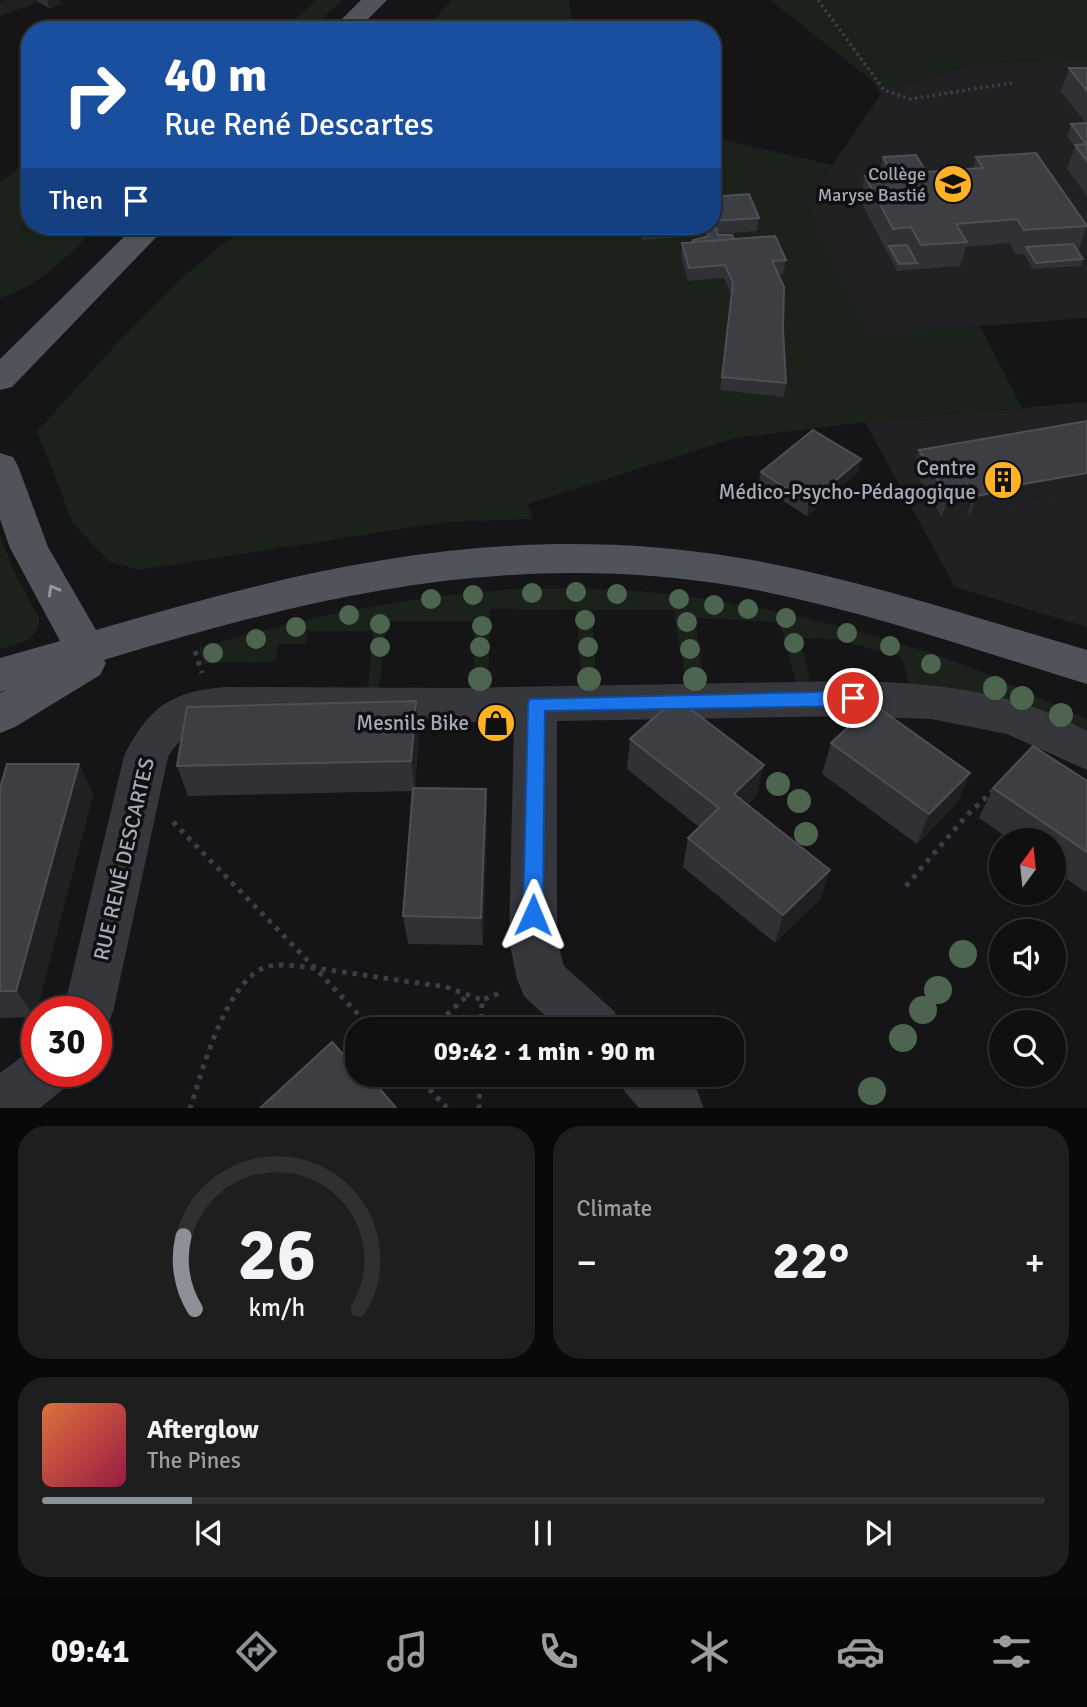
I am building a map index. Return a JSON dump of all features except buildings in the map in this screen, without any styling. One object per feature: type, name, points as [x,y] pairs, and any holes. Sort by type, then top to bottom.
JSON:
[{"type":"main road","points":[[353,21],[375,0]]},
{"type":"main road","points":[[0,351],[124,235]]},
{"type":"main road","points":[[0,379],[143,235]]},
{"type":"main road","points":[[0,466],[29,548],[104,645]]},
{"type":"main road","points":[[0,675],[261,600],[401,570],[502,560],[594,558],[696,567],[793,583],[1087,667]]},
{"type":"main road","points":[[994,640],[1087,681]]},
{"type":"main road","points":[[0,715],[104,645]]},
{"type":"street","name":"RUE RENÉ DESCARTES","points":[[92,996],[146,756],[155,736],[178,715],[197,707],[225,704],[536,704],[853,698],[962,705],[1002,713],[1062,738],[1087,752]]},
{"type":"street","points":[[536,704],[533,942],[542,979],[583,1017]]},
{"type":"street","points":[[0,1106],[24,1087]]},
{"type":"street","points":[[656,1087],[678,1108]]},
{"type":"path","points":[[818,0],[884,90],[910,99],[1012,83]]},
{"type":"path","points":[[194,647],[202,674]]},
{"type":"path","points":[[906,886],[967,815],[1005,779]]},
{"type":"path","points":[[169,817],[361,1017]]},
{"type":"path","points":[[190,1108],[203,1066],[236,993],[246,979],[260,969],[279,965],[315,968],[446,987],[482,1000]]},
{"type":"path","points":[[444,1017],[469,995]]},
{"type":"path","points":[[427,1087],[447,1108]]},
{"type":"path","points":[[479,1108],[480,1087]]},
{"type":"shaded area","points":[[316,0],[343,0],[319,21],[294,21]]},
{"type":"shaded area","points":[[452,0],[569,0],[572,21],[432,21]]},
{"type":"shaded area","points":[[770,0],[1087,0],[1087,59],[974,64],[885,90],[881,94],[871,80]]},
{"type":"shaded area","name":"Collège Maryse Bastié","points":[[1087,59],[1087,318],[867,335],[806,204],[884,90],[974,64]]},
{"type":"shaded area","points":[[721,139],[832,165],[806,204],[867,334],[980,326],[1022,408],[865,422],[735,438],[528,504],[533,519],[446,522],[139,570],[108,561],[73,523],[37,431],[138,322],[192,269],[236,235],[721,235]]},
{"type":"shaded area","points":[[21,167],[21,235],[88,235],[41,278],[0,298],[0,182]]},
{"type":"shaded area","points":[[1087,402],[1087,627],[955,587],[865,422]]},
{"type":"shaded area","points":[[0,536],[14,571],[39,618],[32,637],[0,649]]},
{"type":"shaded area","points":[[526,588],[624,590],[677,595],[755,607],[870,635],[963,664],[1087,719],[1087,738],[911,688],[901,657],[836,639],[800,638],[810,682],[796,682],[780,622],[695,618],[704,685],[687,685],[673,610],[592,610],[597,690],[583,691],[576,610],[490,609],[488,694],[475,693],[474,621],[387,621],[379,689],[368,689],[373,631],[308,631],[306,644],[278,644],[275,662],[204,663],[199,648],[281,626],[361,609],[441,596]]},
{"type":"place","name":"Collège Maryse Bastié","points":[[953,184]]},
{"type":"place","name":"Centre Médico-Psycho-Pédagogique","points":[[1003,480]]},
{"type":"place","name":"Mesnils Bike","points":[[496,723]]},
{"type":"route","points":[[533,915],[536,704],[853,698]]}]
